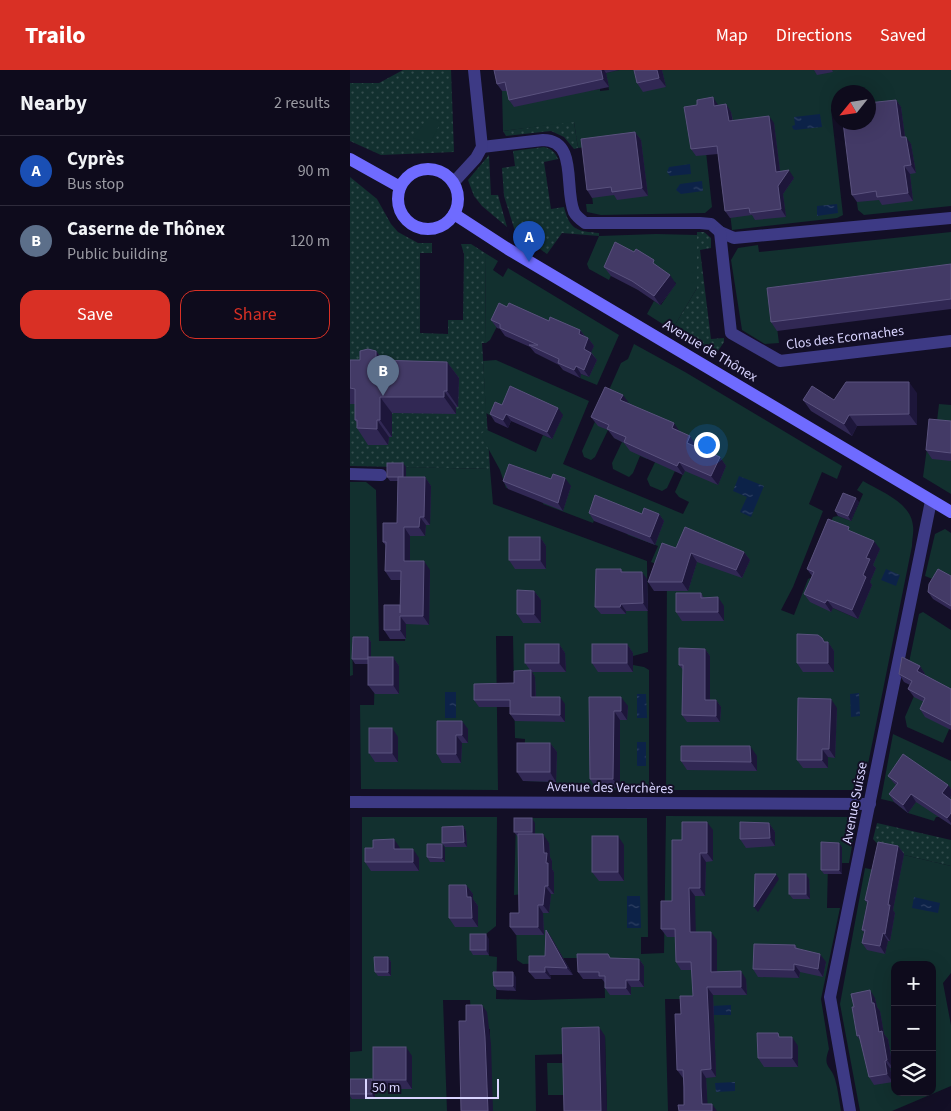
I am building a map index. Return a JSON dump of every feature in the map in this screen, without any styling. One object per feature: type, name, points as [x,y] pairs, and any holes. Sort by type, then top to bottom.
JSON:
[{"type":"main road","points":[[350,159],[400,187]]},
{"type":"main road","points":[[423,169],[440,171],[453,183],[458,199],[454,214],[445,224],[437,228],[421,228],[412,225],[399,210],[400,187],[408,176],[423,169]]},
{"type":"main road","name":"Avenue de Thônex","points":[[454,214],[508,249],[951,512]]},
{"type":"street","points":[[453,183],[476,158],[482,147],[474,70]]},
{"type":"street","points":[[482,147],[543,140],[550,140],[560,145],[566,156],[575,212],[585,223],[711,224],[720,232],[734,238],[951,218]]},
{"type":"street","name":"Clos des Ecornaches","points":[[720,232],[731,333],[780,360],[951,341]]},
{"type":"street","points":[[350,474],[381,474]]},
{"type":"street","name":"Avenue Suisse","points":[[850,1111],[830,997],[931,501]]},
{"type":"street","name":"Avenue des Verchères","points":[[350,802],[870,804]]},
{"type":"green space","points":[[403,70],[451,70],[454,152],[381,155],[350,141],[350,83],[379,83]]},
{"type":"green space","points":[[619,70],[951,70],[951,206],[864,215],[858,210],[855,189],[866,130],[876,130],[876,85],[831,85],[831,130],[833,130],[843,215],[837,218],[732,230],[717,103],[701,106],[712,207],[705,213],[601,215],[587,212],[586,204],[593,204],[586,147],[578,148],[574,122],[503,131],[502,91],[499,76],[587,91],[600,89],[600,91],[609,90],[606,73]]},
{"type":"green space","points":[[429,117],[441,122],[430,143],[413,138]]},
{"type":"green space","points":[[574,122],[578,148],[574,149],[564,137],[551,131],[506,136],[503,131]]},
{"type":"green space","points":[[544,147],[553,151],[558,159],[544,162],[551,209],[564,207],[569,221],[576,228],[599,233],[599,236],[562,233],[547,254],[515,231],[504,196],[502,168],[515,166],[513,151]]},
{"type":"green space","points":[[489,155],[491,195],[498,195],[507,227],[482,206],[474,196],[468,180]]},
{"type":"green space","points":[[350,177],[377,199],[391,224],[398,232],[418,243],[432,243],[432,253],[420,253],[420,333],[448,334],[448,320],[463,320],[464,254],[461,244],[471,244],[485,253],[486,343],[482,343],[490,469],[350,466]]},
{"type":"green space","points":[[697,232],[704,232],[711,238],[711,248],[700,250],[711,339],[724,338],[724,342],[716,354],[672,330],[697,288]]},
{"type":"green space","points":[[951,232],[951,274],[773,297],[779,343],[765,344],[742,330],[731,260],[738,248],[758,245],[759,252]]},
{"type":"green space","points":[[697,235],[697,288],[672,330],[647,314],[654,301],[661,305],[676,283],[622,252],[609,280],[589,269],[587,264],[599,236]]},
{"type":"green space","points":[[485,253],[498,261],[493,270],[503,277],[508,268],[619,335],[597,385],[580,378],[581,374],[589,377],[505,311],[490,340],[486,343]]},
{"type":"green space","points":[[634,344],[685,372],[842,466],[837,479],[822,472],[809,504],[823,511],[793,587],[781,610],[794,615],[808,579],[813,577],[831,611],[833,608],[858,619],[821,546],[833,517],[838,516],[851,521],[863,494],[857,490],[863,481],[894,499],[907,510],[913,528],[912,546],[864,784],[858,790],[666,790],[667,568],[651,562],[658,546],[628,535],[601,503],[593,523],[543,504],[548,488],[506,488],[500,470],[483,439],[482,433],[487,430],[536,452],[543,435],[552,439],[563,415],[493,417],[486,413],[483,361],[496,360],[589,401],[563,464],[683,514],[689,502],[679,497],[675,492],[683,474],[675,471],[667,488],[662,491],[650,486],[647,479],[657,458],[650,454],[647,459],[640,456],[633,473],[629,477],[613,469],[612,463],[622,442],[614,438],[615,433],[608,430],[595,457],[591,460],[584,457],[582,451],[621,363],[628,359]]},
{"type":"green space","points":[[939,404],[951,405],[951,494],[923,477],[930,426],[937,421]]},
{"type":"green space","points":[[406,467],[490,469],[493,504],[647,561],[648,652],[633,656],[633,665],[649,670],[649,791],[556,788],[556,782],[523,781],[525,739],[515,738],[513,636],[496,636],[498,790],[361,789],[360,705],[374,705],[375,667],[371,664],[371,642],[352,641],[353,675],[350,676],[350,482],[366,482],[376,490],[379,641],[405,641],[410,536],[426,525],[430,525],[404,486]]},
{"type":"green space","points":[[945,529],[951,533],[951,580],[940,582],[925,576],[935,534]]},
{"type":"green space","points":[[923,612],[951,630],[951,725],[943,743],[907,727],[905,717],[917,689],[905,682],[919,614]]},
{"type":"green space","points":[[893,734],[951,761],[951,825],[940,817],[936,817],[934,821],[908,813],[894,802],[881,799]]},
{"type":"green space","points":[[666,816],[852,817],[856,823],[849,863],[828,863],[827,908],[840,908],[821,999],[829,1049],[826,1060],[835,1079],[841,1111],[690,1111],[689,1078],[716,1077],[714,1021],[687,1022],[685,999],[665,999],[668,1111],[607,1111],[605,1036],[568,1054],[535,1055],[536,1111],[490,1111],[490,1029],[471,1013],[470,1000],[443,1000],[447,1111],[350,1111],[350,1052],[362,1051],[362,817],[497,817],[496,926],[486,934],[486,938],[489,939],[489,956],[497,957],[496,999],[533,1000],[605,998],[604,962],[563,958],[560,954],[550,963],[523,964],[517,960],[516,921],[524,894],[514,895],[516,822],[520,818],[647,818],[648,937],[641,937],[641,954],[664,953]]},
{"type":"green space","points":[[877,823],[951,840],[951,866],[883,850],[873,839]]},
{"type":"green space","points":[[883,850],[951,866],[951,973],[943,983],[951,1025],[951,1086],[936,1092],[936,961],[891,961],[891,1096],[927,1096],[892,1111],[860,1111],[840,1004],[865,868],[879,871]]},
{"type":"green space","points":[[547,1063],[569,1063],[570,1095],[548,1095]]},
{"type":"water","points":[[820,114],[822,127],[793,129],[792,126],[795,125],[794,117]]},
{"type":"water","points":[[690,164],[691,174],[670,176],[667,172],[669,167]]},
{"type":"water","points":[[702,181],[703,191],[681,194],[676,190],[680,184]]},
{"type":"water","points":[[837,204],[838,213],[817,216],[817,206]]},
{"type":"water","points":[[739,476],[764,486],[751,517],[740,512],[747,497],[733,491]]},
{"type":"water","points":[[886,569],[900,575],[896,586],[881,580]]},
{"type":"water","points":[[445,692],[456,692],[456,718],[445,718]]},
{"type":"water","points":[[859,693],[860,716],[851,717],[850,694]]},
{"type":"water","points":[[637,694],[646,694],[647,718],[637,718]]},
{"type":"water","points":[[637,742],[646,742],[646,766],[637,766]]},
{"type":"water","points":[[627,896],[640,896],[641,928],[627,928]]},
{"type":"water","points":[[914,897],[940,903],[938,913],[912,908]]},
{"type":"water","points":[[731,1005],[731,1015],[711,1015],[711,1006]]},
{"type":"water","points":[[735,1082],[735,1091],[716,1092],[715,1083]]},
{"type":"building","points":[[494,70],[601,70],[603,79],[509,100],[505,82],[497,84]]},
{"type":"building","points":[[634,70],[657,70],[659,78],[637,83]]},
{"type":"building","points":[[713,97],[714,106],[726,104],[729,121],[769,116],[776,172],[789,170],[778,186],[781,209],[750,213],[749,208],[725,211],[717,146],[691,149],[684,107],[697,105],[697,100]]},
{"type":"building","points":[[896,100],[901,137],[906,137],[911,165],[904,166],[908,193],[877,197],[876,191],[852,195],[844,130],[876,130],[876,102]]},
{"type":"building","points":[[635,132],[642,188],[612,192],[611,187],[587,190],[581,139]]},
{"type":"building","points":[[615,242],[634,252],[636,249],[654,260],[653,263],[670,275],[654,296],[632,281],[604,267]]},
{"type":"building","points":[[951,264],[951,299],[771,322],[767,288]]},
{"type":"building","points":[[499,303],[507,307],[509,303],[549,321],[550,317],[580,330],[579,334],[588,338],[584,349],[591,353],[584,370],[576,366],[574,370],[558,363],[559,359],[529,345],[538,345],[500,328],[500,324],[491,320]]},
{"type":"building","points":[[368,349],[376,351],[376,360],[447,362],[447,391],[444,391],[444,397],[380,397],[380,420],[377,420],[377,429],[357,428],[357,420],[355,420],[355,389],[350,388],[350,360],[360,360],[360,351]]},
{"type":"building","points":[[846,382],[909,382],[909,414],[849,415],[844,424],[803,400],[812,386],[834,400]]},
{"type":"building","points":[[510,386],[558,408],[547,432],[506,414],[503,420],[490,414],[495,402],[502,405]]},
{"type":"building","points":[[605,387],[623,395],[620,400],[674,423],[672,428],[690,436],[687,443],[720,457],[711,476],[679,462],[677,466],[624,442],[626,437],[607,429],[609,425],[591,417]]},
{"type":"building","points":[[929,419],[951,421],[951,453],[926,450]]},
{"type":"building","points":[[387,463],[403,463],[403,477],[387,477]]},
{"type":"building","points":[[509,464],[551,479],[553,474],[565,478],[558,503],[503,481]]},
{"type":"building","points":[[398,477],[425,477],[424,517],[420,517],[419,527],[404,527],[404,561],[424,561],[423,616],[400,616],[400,630],[384,630],[384,605],[400,605],[400,613],[401,571],[385,571],[386,542],[383,542],[383,523],[397,523]]},
{"type":"building","points":[[843,493],[856,498],[848,516],[835,511]]},
{"type":"building","points":[[595,495],[642,514],[644,508],[659,514],[650,537],[589,513]]},
{"type":"building","points":[[828,519],[849,527],[848,530],[874,541],[866,558],[870,559],[863,575],[866,577],[852,610],[827,600],[825,603],[804,594],[814,572],[807,569]]},
{"type":"building","points":[[685,527],[744,552],[736,570],[691,553],[682,582],[648,582],[662,543],[676,548]]},
{"type":"building","points":[[509,537],[540,537],[540,560],[509,560]]},
{"type":"building","points":[[596,569],[621,569],[621,572],[642,572],[643,603],[621,604],[620,607],[595,607]]},
{"type":"building","points":[[938,569],[951,576],[951,606],[928,592],[929,584]]},
{"type":"building","points":[[517,590],[534,591],[534,614],[517,614]]},
{"type":"building","points":[[676,593],[701,593],[701,598],[718,597],[718,612],[676,612]]},
{"type":"building","points":[[797,634],[818,635],[824,642],[828,642],[828,663],[797,663]]},
{"type":"building","points":[[353,637],[368,637],[368,659],[352,659]]},
{"type":"building","points":[[525,644],[559,644],[559,663],[525,663]]},
{"type":"building","points":[[592,644],[627,644],[627,663],[592,663]]},
{"type":"building","points":[[679,648],[705,649],[705,700],[716,700],[716,716],[682,715],[683,665],[679,665]]},
{"type":"building","points":[[368,657],[393,657],[393,685],[368,685]]},
{"type":"building","points":[[902,657],[920,666],[917,671],[951,689],[951,725],[920,709],[925,698],[908,689],[912,681],[899,674]]},
{"type":"building","points":[[531,670],[531,697],[560,697],[560,715],[510,714],[510,700],[474,700],[474,684],[514,683],[514,671]]},
{"type":"building","points":[[589,697],[621,697],[621,711],[614,711],[613,779],[590,779]]},
{"type":"building","points":[[798,698],[831,699],[829,749],[822,749],[822,760],[797,760]]},
{"type":"building","points":[[437,721],[462,721],[462,735],[456,735],[456,754],[437,754]]},
{"type":"building","points":[[369,728],[392,728],[392,753],[369,753]]},
{"type":"building","points":[[517,743],[550,743],[550,772],[517,772]]},
{"type":"building","points":[[681,746],[750,746],[751,762],[681,761]]},
{"type":"building","points":[[903,754],[948,785],[942,793],[951,800],[951,813],[947,818],[911,794],[903,805],[889,794],[898,783],[888,776]]},
{"type":"building","points":[[514,818],[532,818],[532,832],[514,832]]},
{"type":"building","points":[[682,822],[707,822],[707,853],[700,853],[700,888],[689,888],[690,932],[711,932],[711,972],[741,971],[741,987],[707,987],[711,1069],[701,1070],[701,1087],[702,1104],[712,1104],[712,1111],[679,1111],[678,1105],[684,1105],[684,1087],[683,1070],[677,1070],[675,1014],[681,1014],[680,996],[693,996],[691,962],[676,962],[675,929],[661,929],[661,901],[672,901],[672,840],[682,840]]},
{"type":"building","points":[[740,822],[769,823],[770,838],[740,839]]},
{"type":"building","points":[[463,826],[464,842],[442,843],[442,827]]},
{"type":"building","points":[[518,834],[543,834],[544,853],[547,853],[546,863],[548,863],[548,886],[545,886],[543,905],[538,905],[538,927],[510,927],[510,913],[519,913]]},
{"type":"building","points":[[592,836],[618,836],[618,872],[592,872]]},
{"type":"building","points":[[394,839],[394,849],[413,849],[413,862],[365,862],[365,848],[373,848],[373,840]]},
{"type":"building","points":[[821,842],[839,843],[839,870],[821,870]]},
{"type":"building","points":[[878,842],[898,846],[885,934],[883,933],[880,946],[862,943],[865,930],[862,930],[868,901],[865,900]]},
{"type":"building","points":[[427,844],[442,844],[442,858],[427,857]]},
{"type":"building","points":[[755,874],[776,874],[754,907]]},
{"type":"building","points":[[789,874],[806,874],[806,894],[789,894]]},
{"type":"building","points":[[449,885],[466,885],[467,897],[471,897],[472,918],[449,918]]},
{"type":"building","points":[[546,930],[567,968],[545,967],[545,972],[529,972],[529,956],[545,956]]},
{"type":"building","points":[[470,934],[486,934],[486,950],[470,950]]},
{"type":"building","points":[[754,944],[795,945],[795,948],[820,954],[818,969],[794,964],[794,970],[753,969]]},
{"type":"building","points":[[577,954],[608,954],[610,958],[639,959],[639,980],[626,980],[626,988],[605,988],[605,976],[599,976],[599,972],[578,972]]},
{"type":"building","points":[[374,957],[388,957],[388,972],[375,972]]},
{"type":"building","points":[[493,972],[513,972],[513,986],[494,986]]},
{"type":"building","points":[[870,990],[879,1032],[882,1031],[887,1060],[885,1061],[887,1074],[869,1077],[859,1035],[857,1036],[851,994]]},
{"type":"building","points":[[466,1005],[482,1005],[488,1111],[461,1111],[459,1021],[466,1021]]},
{"type":"building","points":[[599,1027],[601,1111],[564,1111],[562,1028]]},
{"type":"building","points":[[757,1033],[778,1033],[779,1037],[792,1037],[792,1058],[758,1058]]},
{"type":"building","points":[[373,1047],[406,1047],[406,1080],[373,1080]]},
{"type":"building","points":[[350,1079],[372,1079],[372,1094],[350,1094]]},
{"type":"place","name":"Cyprès","points":[[529,262]]},
{"type":"place","name":"Caserne de Thônex","points":[[383,396]]}]
